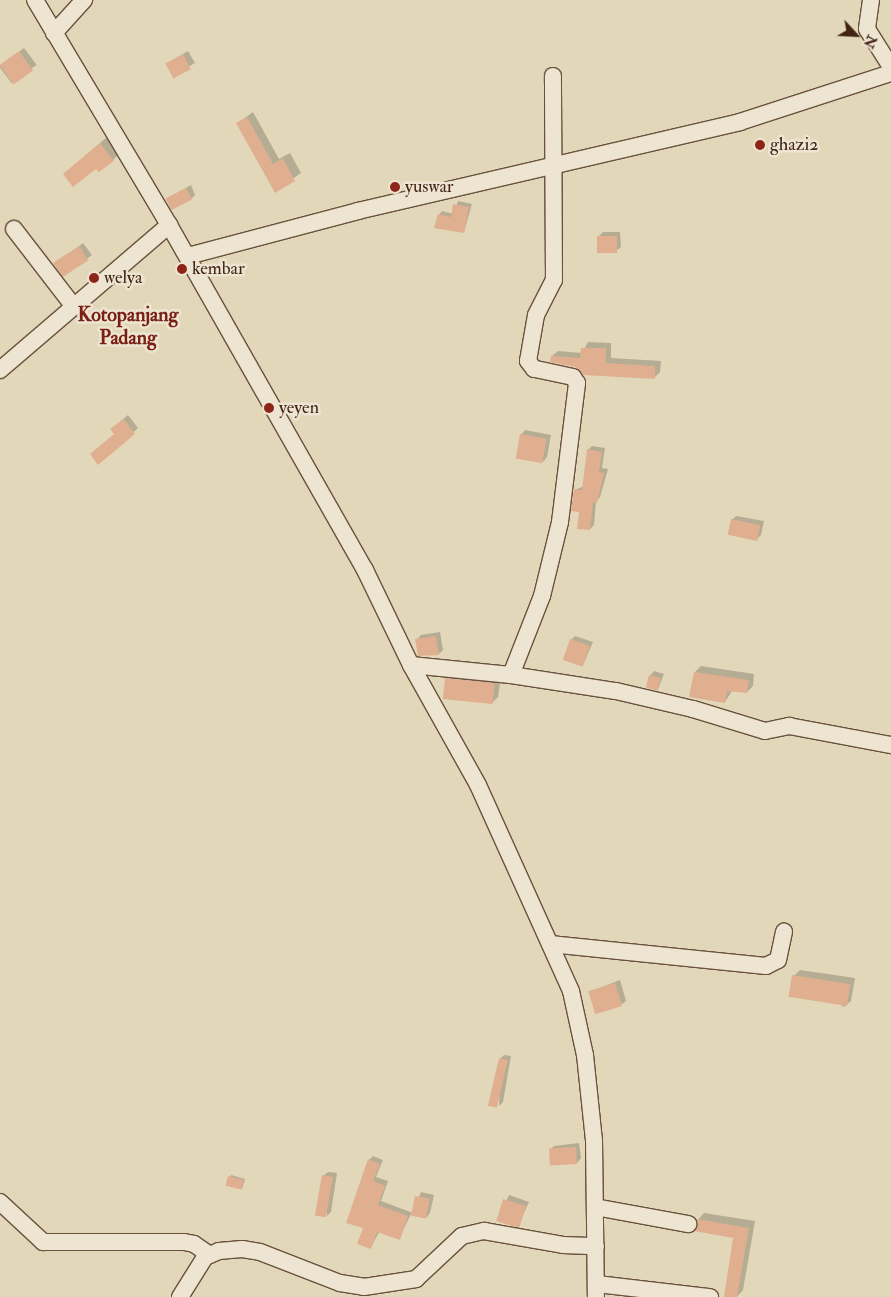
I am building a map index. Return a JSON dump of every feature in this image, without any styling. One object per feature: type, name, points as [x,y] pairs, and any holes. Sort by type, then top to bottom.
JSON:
[{"type":"street","points":[[35,0],[188,256],[215,309],[365,570],[411,665],[478,785],[550,944],[579,1018],[594,1140],[596,1291],[710,1297]]},
{"type":"street","points":[[54,33],[84,0]]},
{"type":"street","points":[[871,0],[867,29],[891,67]]},
{"type":"street","points":[[188,256],[349,213],[740,122],[891,73]]},
{"type":"street","points":[[511,675],[542,596],[560,522],[575,420],[575,379],[534,369],[528,362],[536,315],[554,280],[553,76]]},
{"type":"street","points":[[0,370],[169,225]]},
{"type":"street","points":[[14,229],[74,307]]},
{"type":"street","points":[[411,665],[511,675],[645,698],[765,731],[789,726],[891,745]]},
{"type":"street","points":[[550,944],[766,966],[778,960],[784,932]]},
{"type":"street","points":[[0,1202],[35,1238],[43,1242],[184,1242],[194,1244],[210,1255]]},
{"type":"street","points":[[595,1207],[688,1224]]},
{"type":"street","points":[[180,1297],[205,1258],[210,1255],[242,1249],[260,1252],[340,1283],[364,1287],[416,1279],[462,1236],[484,1231],[563,1244],[596,1246]]},
{"type":"building","points":[[19,51],[33,70],[14,85],[0,65]]},
{"type":"building","points":[[183,54],[191,69],[173,78],[165,63]]},
{"type":"building","points":[[247,117],[273,164],[283,158],[295,181],[275,193],[236,123]]},
{"type":"building","points":[[100,143],[114,161],[99,172],[96,169],[73,187],[63,174]]},
{"type":"building","points":[[186,188],[192,200],[171,210],[166,198]]},
{"type":"building","points":[[453,204],[469,207],[464,233],[434,228],[438,214],[451,217]]},
{"type":"building","points":[[597,236],[617,236],[617,253],[597,253]]},
{"type":"building","points":[[79,246],[88,260],[62,277],[53,263]]},
{"type":"building","points":[[581,348],[606,348],[606,363],[655,366],[655,379],[584,375],[575,367],[550,362],[551,356],[580,358]]},
{"type":"building","points":[[124,419],[135,434],[98,465],[90,454],[114,434],[110,429]]},
{"type":"building","points":[[520,434],[547,439],[542,463],[516,459]]},
{"type":"building","points":[[587,449],[602,452],[599,472],[604,473],[597,503],[593,502],[590,530],[577,529],[579,512],[571,511],[574,489],[582,490]]},
{"type":"building","points":[[731,519],[760,525],[757,541],[728,535]]},
{"type":"building","points":[[436,636],[439,655],[418,656],[415,639]]},
{"type":"building","points":[[570,639],[590,646],[583,667],[563,660]]},
{"type":"building","points":[[694,672],[749,680],[747,693],[727,691],[725,703],[689,697]]},
{"type":"building","points":[[649,675],[661,678],[657,691],[646,688]]},
{"type":"building","points":[[445,678],[495,683],[493,704],[443,699]]},
{"type":"building","points":[[792,975],[850,984],[847,1006],[789,997]]},
{"type":"building","points":[[615,983],[622,1006],[595,1014],[588,991]]},
{"type":"building","points":[[499,1058],[508,1060],[497,1108],[488,1106]]},
{"type":"building","points":[[576,1147],[577,1164],[550,1165],[549,1148]]},
{"type":"building","points":[[368,1159],[380,1164],[373,1181],[385,1186],[378,1205],[408,1216],[400,1240],[377,1232],[371,1249],[357,1244],[363,1228],[346,1223]]},
{"type":"building","points":[[322,1175],[333,1177],[326,1217],[315,1215]]},
{"type":"building","points":[[228,1176],[244,1180],[241,1190],[226,1186]]},
{"type":"building","points":[[415,1196],[430,1199],[426,1218],[411,1216]]},
{"type":"building","points":[[503,1199],[526,1206],[519,1228],[496,1221]]},
{"type":"building","points":[[697,1219],[749,1228],[737,1297],[724,1297],[733,1238],[694,1231]]},
{"type":"place","name":"ghazi2","points":[[760,145]]},
{"type":"place","name":"yuswar","points":[[395,187]]},
{"type":"place","name":"kembar","points":[[182,269]]},
{"type":"place","name":"welya","points":[[94,278]]},
{"type":"place","name":"yeyen","points":[[269,408]]},
{"type":"district","name":"Kotopanjang Padang","points":[[128,326]]}]
